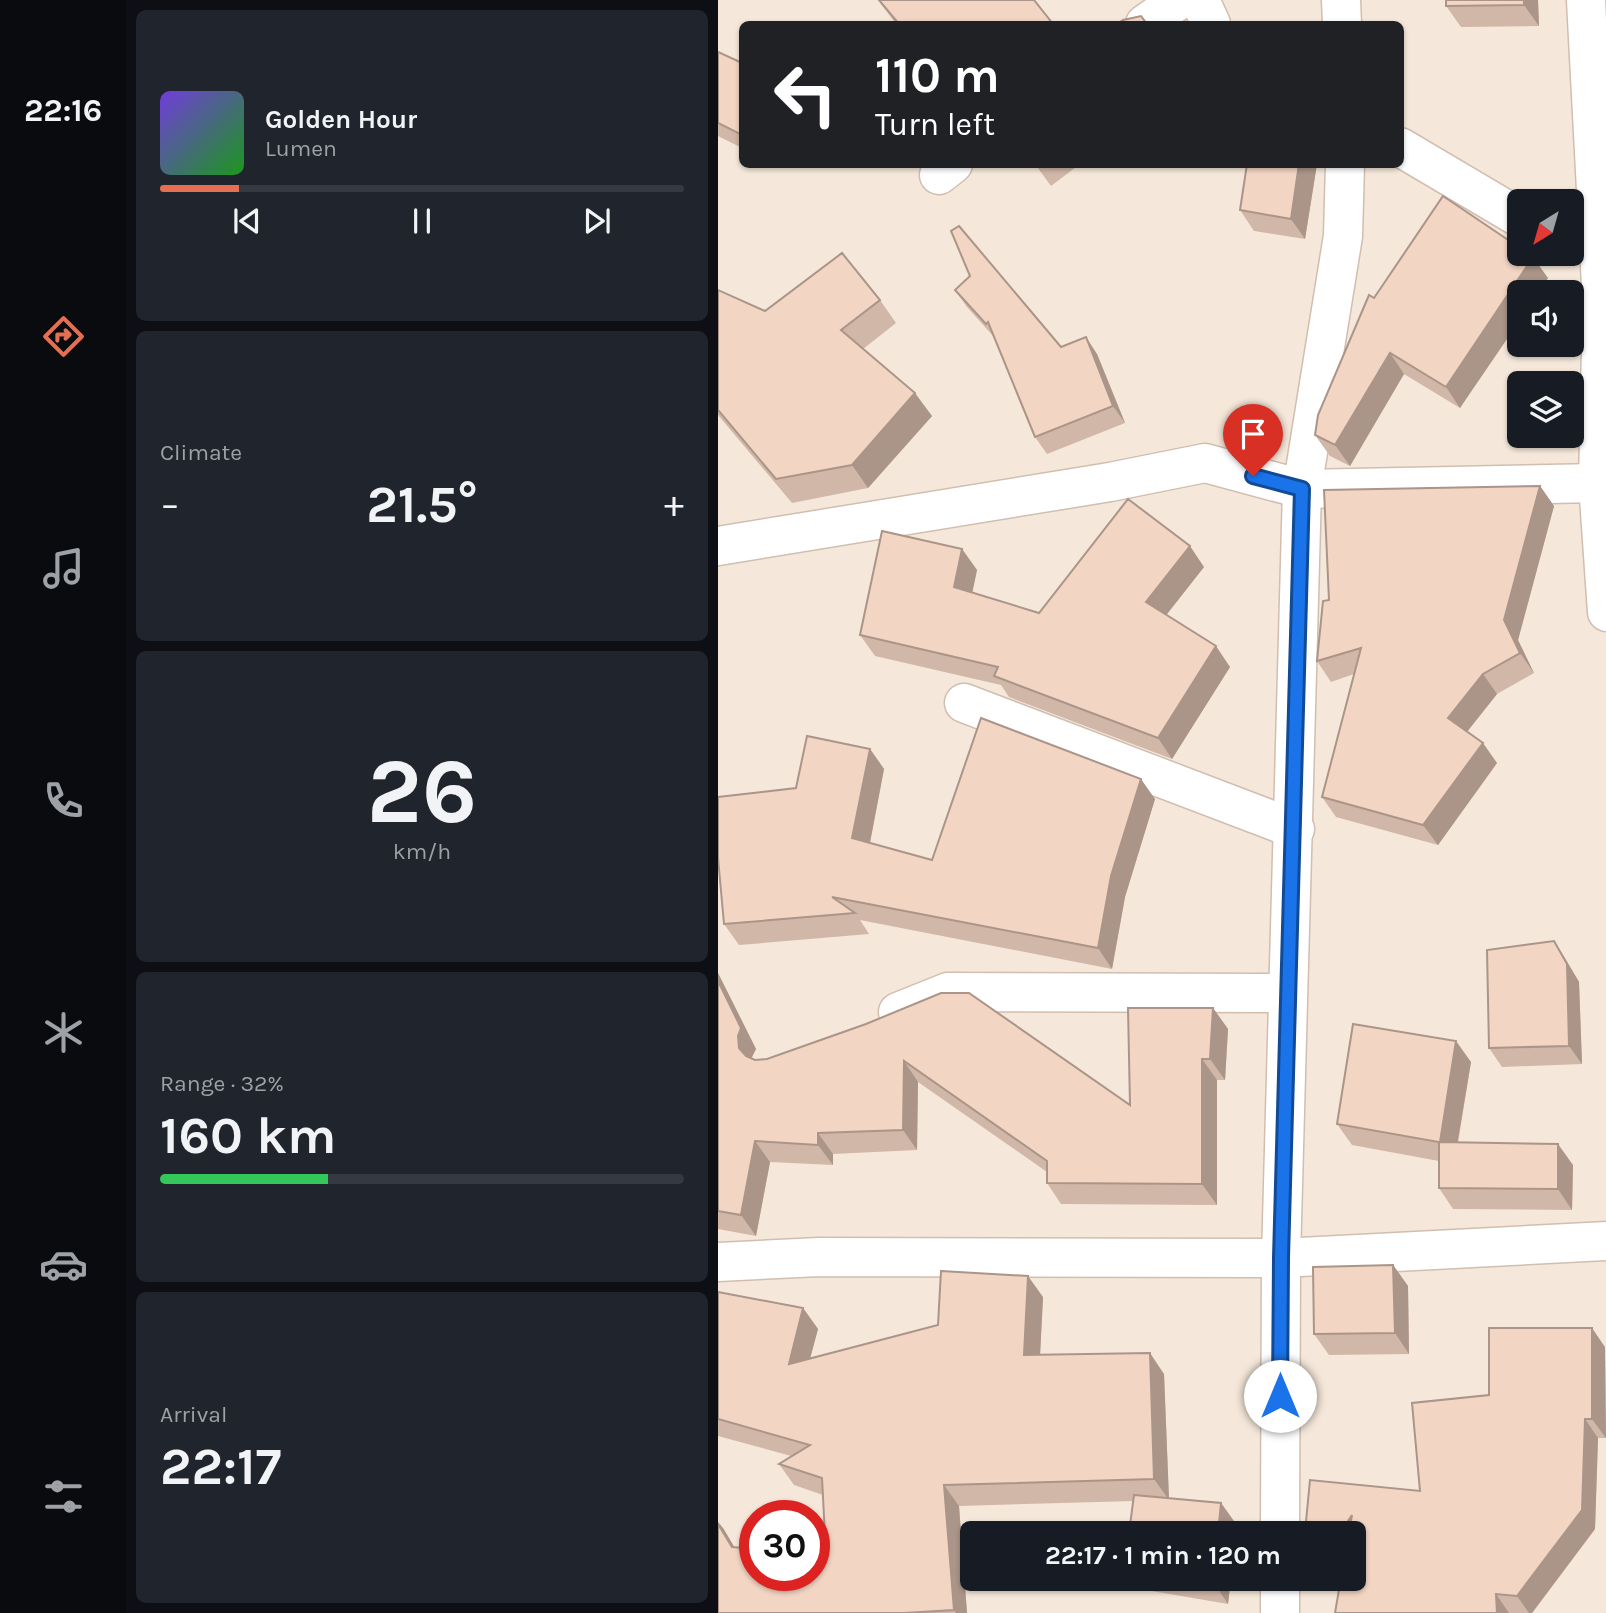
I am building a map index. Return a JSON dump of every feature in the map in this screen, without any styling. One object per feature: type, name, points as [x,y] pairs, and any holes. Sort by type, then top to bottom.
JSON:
[{"type":"street","points":[[1149,21],[1179,0]]},
{"type":"street","points":[[1200,0],[1210,21]]},
{"type":"street","points":[[1341,0],[1342,21]]},
{"type":"street","points":[[1586,0],[1586,258],[1604,307],[1598,483],[1606,612]]},
{"type":"street","points":[[1404,149],[1507,210]]},
{"type":"street","points":[[1280,1521],[1281,1258],[1295,829],[1302,489],[1343,236],[1345,168]]},
{"type":"street","points":[[718,545],[1110,482],[1205,463],[1302,489],[1598,483]]},
{"type":"street","points":[[964,703],[1295,829]]},
{"type":"street","points":[[861,1026],[948,992],[1288,993]]},
{"type":"street","points":[[718,1262],[819,1258],[1281,1258],[1606,1241]]},
{"type":"street","points":[[1280,1591],[1280,1613]]},
{"type":"shaded area","points":[[718,0],[1606,0],[1606,1613],[718,1613]]},
{"type":"building","points":[[879,0],[1034,0],[1051,21],[896,21]]},
{"type":"building","points":[[1446,0],[1524,0],[1524,5],[1446,6]]},
{"type":"building","points":[[1141,16],[1145,21],[1122,21]]},
{"type":"building","points":[[718,52],[739,62],[739,134],[718,123]]},
{"type":"building","points":[[1246,168],[1298,168],[1291,219],[1240,210]]},
{"type":"building","points":[[1443,196],[1507,239],[1507,266],[1527,266],[1518,280],[1507,280],[1507,296],[1446,387],[1390,353],[1335,445],[1315,435],[1318,415],[1369,295],[1374,298]]},
{"type":"building","points":[[959,226],[1061,347],[1086,337],[1113,406],[1035,437],[988,322],[986,324],[955,290],[970,276],[951,231]]},
{"type":"building","points":[[842,253],[880,300],[841,330],[915,393],[852,465],[776,479],[718,410],[718,290],[765,311]]},
{"type":"building","points":[[1540,486],[1504,620],[1520,653],[1483,674],[1448,718],[1483,743],[1423,825],[1322,797],[1361,648],[1317,661],[1323,601],[1329,600],[1324,490]]},
{"type":"building","points":[[1128,499],[1190,546],[1146,602],[1216,646],[1158,738],[994,676],[998,667],[860,635],[882,531],[962,549],[954,587],[1039,613]]},
{"type":"building","points":[[981,718],[1141,779],[1111,876],[1098,948],[832,897],[855,913],[724,924],[718,858],[718,797],[796,788],[807,736],[870,749],[852,838],[932,860]]},
{"type":"building","points":[[1554,941],[1567,964],[1569,1046],[1489,1048],[1487,950]]},
{"type":"building","points":[[718,981],[741,1028],[738,1036],[739,1048],[746,1056],[755,1060],[767,1059],[866,1024],[941,993],[969,993],[1130,1105],[1128,1008],[1213,1008],[1210,1059],[1202,1059],[1202,1184],[1047,1183],[1047,1161],[904,1061],[903,1130],[818,1133],[818,1145],[755,1141],[741,1215],[718,1211]]},
{"type":"building","points":[[1353,1024],[1456,1041],[1440,1142],[1558,1144],[1558,1189],[1439,1188],[1439,1142],[1337,1124]]},
{"type":"building","points":[[1393,1265],[1395,1333],[1314,1334],[1313,1267]]},
{"type":"building","points":[[941,1271],[1028,1276],[1024,1355],[1150,1353],[1154,1479],[944,1485],[954,1610],[904,1613],[718,1613],[718,1524],[732,1547],[739,1548],[739,1591],[830,1591],[830,1500],[823,1500],[822,1478],[779,1464],[810,1445],[718,1419],[718,1292],[803,1308],[789,1364],[938,1325]]},
{"type":"building","points":[[1489,1328],[1592,1328],[1592,1419],[1585,1419],[1582,1510],[1517,1596],[1496,1594],[1497,1613],[1335,1613],[1339,1591],[1366,1591],[1366,1521],[1351,1521],[1352,1515],[1348,1521],[1306,1521],[1310,1480],[1420,1491],[1412,1403],[1489,1395]]},
{"type":"building","points":[[1134,1495],[1221,1503],[1219,1521],[1131,1521]]},
{"type":"route","points":[[1253,476],[1302,489],[1295,829],[1281,1258],[1280,1396]]}]
